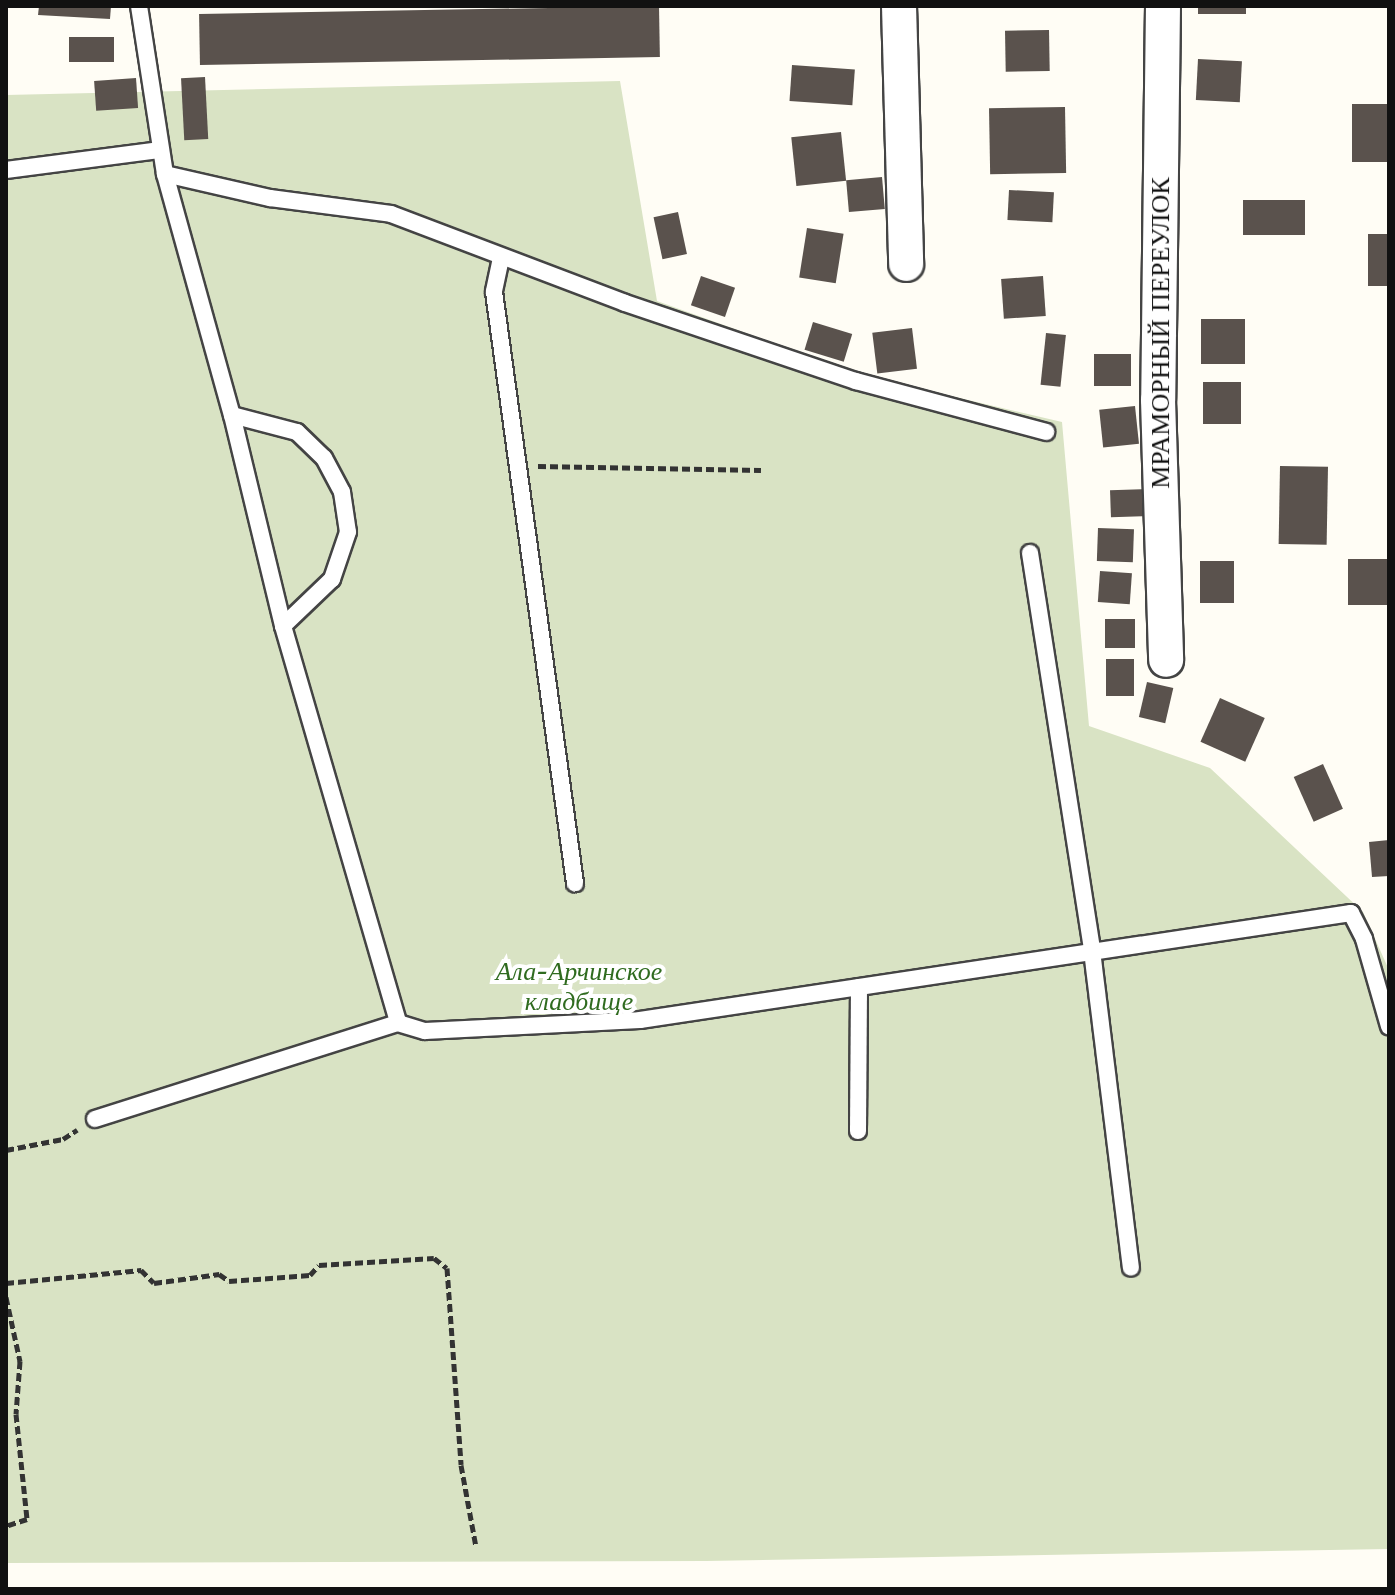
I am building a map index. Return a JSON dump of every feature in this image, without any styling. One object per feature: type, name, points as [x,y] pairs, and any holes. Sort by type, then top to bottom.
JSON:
[{"type":"street","points":[[899,6],[906,264]]},
{"type":"street","name":"МРАМОРНЫЙ ПЕРЕУЛОК","points":[[1163,6],[1158,400],[1166,660]]},
{"type":"lane","points":[[139,6],[165,174],[232,415],[283,626],[398,1023]]},
{"type":"lane","points":[[6,170],[161,150]]},
{"type":"lane","points":[[165,174],[270,198],[391,214],[501,258],[856,381],[1046,432]]},
{"type":"lane","points":[[501,258],[494,292],[575,883]]},
{"type":"lane","points":[[232,415],[297,432],[324,458],[342,492],[348,532],[332,579],[283,626]]},
{"type":"lane","points":[[1030,553],[1092,951],[1131,1268]]},
{"type":"lane","points":[[95,1119],[398,1023],[425,1031],[640,1020],[1351,913],[1364,939],[1389,1026]]},
{"type":"lane","points":[[858,1131],[859,987]]},
{"type":"path","points":[[519,465],[761,470]]},
{"type":"path","points":[[6,1150],[63,1139],[95,1119]]},
{"type":"path","points":[[6,1283],[141,1270],[154,1283],[219,1274],[229,1281],[310,1275],[319,1265],[434,1258],[447,1268],[461,1465],[476,1547]]},
{"type":"path","points":[[6,1297],[20,1361],[16,1414],[27,1519],[6,1526]]},
{"type":"green space","name":"Ала-Арчинское кладбище","points":[[620,81],[657,301],[866,376],[1062,422],[1089,726],[1210,768],[1363,912],[1389,970],[1389,1549],[706,1561],[6,1563],[6,95]]},
{"type":"building","points":[[39,6],[111,6],[110,19],[38,15]]},
{"type":"building","points":[[659,6],[660,57],[200,65],[199,14]]},
{"type":"building","points":[[1198,6],[1246,6],[1246,14],[1198,14]]},
{"type":"building","points":[[1049,30],[1050,71],[1006,72],[1005,31]]},
{"type":"building","points":[[69,37],[114,37],[114,62],[69,62]]},
{"type":"building","points":[[1198,59],[1242,61],[1240,102],[1196,100]]},
{"type":"building","points":[[792,65],[855,69],[852,105],[789,101]]},
{"type":"building","points":[[205,77],[208,139],[184,140],[181,78]]},
{"type":"building","points":[[136,78],[138,108],[96,111],[94,81]]},
{"type":"building","points":[[1352,104],[1389,104],[1389,162],[1352,162]]},
{"type":"building","points":[[1065,107],[1066,173],[990,174],[989,108]]},
{"type":"building","points":[[841,132],[846,181],[796,186],[791,137]]},
{"type":"building","points":[[882,177],[885,209],[849,212],[846,180]]},
{"type":"building","points":[[1009,190],[1054,192],[1052,222],[1007,220]]},
{"type":"building","points":[[1243,200],[1305,200],[1305,235],[1243,235]]},
{"type":"building","points":[[678,212],[687,254],[662,259],[654,217]]},
{"type":"building","points":[[807,228],[844,234],[836,283],[799,277]]},
{"type":"building","points":[[1368,234],[1389,234],[1389,286],[1368,286]]},
{"type":"building","points":[[701,276],[735,288],[725,317],[691,305]]},
{"type":"building","points":[[1043,276],[1046,316],[1004,319],[1001,279]]},
{"type":"building","points":[[1201,319],[1245,319],[1245,364],[1201,364]]},
{"type":"building","points":[[813,322],[852,334],[844,362],[805,350]]},
{"type":"building","points":[[912,328],[917,369],[877,374],[872,333]]},
{"type":"building","points":[[1046,333],[1066,335],[1060,387],[1041,385]]},
{"type":"building","points":[[1094,354],[1131,354],[1131,386],[1094,386]]},
{"type":"building","points":[[1203,382],[1241,382],[1241,424],[1203,424]]},
{"type":"building","points":[[1135,406],[1139,444],[1103,448],[1099,410]]},
{"type":"building","points":[[1280,466],[1328,467],[1327,545],[1279,544]]},
{"type":"building","points":[[1149,489],[1150,516],[1111,517],[1110,490]]},
{"type":"building","points":[[1098,528],[1134,529],[1133,562],[1097,561]]},
{"type":"building","points":[[1348,559],[1389,559],[1389,605],[1348,605]]},
{"type":"building","points":[[1200,561],[1234,561],[1234,603],[1200,603]]},
{"type":"building","points":[[1100,571],[1132,573],[1130,604],[1098,602]]},
{"type":"building","points":[[1105,619],[1135,619],[1135,648],[1105,648]]},
{"type":"building","points":[[1106,659],[1134,659],[1134,696],[1106,696]]},
{"type":"building","points":[[1147,682],[1173,688],[1165,723],[1139,717]]},
{"type":"building","points":[[1220,698],[1265,718],[1245,762],[1200,742]]},
{"type":"building","points":[[1323,764],[1343,809],[1314,822],[1294,777]]},
{"type":"building","points":[[1389,840],[1389,876],[1372,877],[1369,842]]}]
